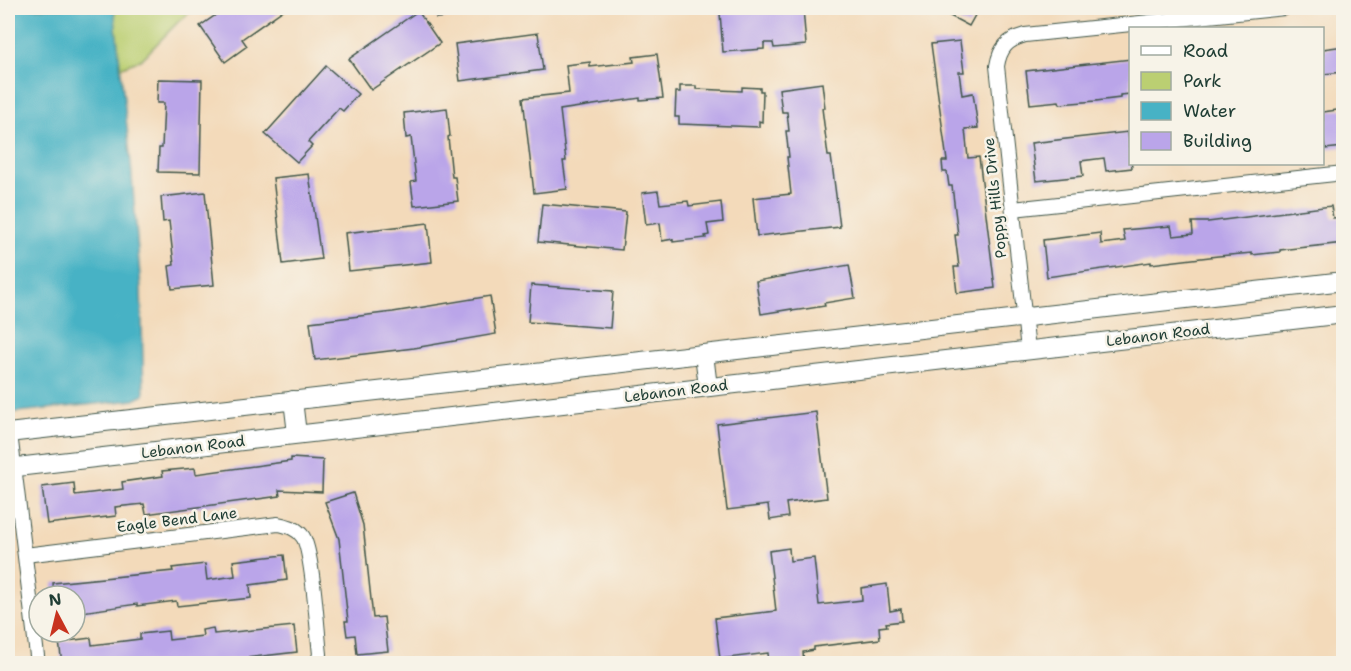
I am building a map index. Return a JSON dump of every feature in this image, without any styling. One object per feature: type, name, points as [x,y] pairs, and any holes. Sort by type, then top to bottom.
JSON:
[{"type":"main road","points":[[9,433],[1344,281]]},
{"type":"main road","name":"Lebanon Road","points":[[11,467],[1344,314]]},
{"type":"main road","points":[[704,354],[708,387]]},
{"type":"main road","points":[[293,400],[297,434]]},
{"type":"street","name":"Poppy Hills Drive","points":[[1028,350],[997,66],[999,55],[1006,43],[1025,35],[1286,8]]},
{"type":"street","points":[[1012,209],[1344,172]]},
{"type":"street","points":[[9,433],[11,467],[25,555],[38,663]]},
{"type":"street","name":"Eagle Bend Lane","points":[[25,555],[278,524],[296,530],[303,538],[310,563],[320,654],[317,663]]},
{"type":"green space","points":[[8,8],[196,8],[180,20],[142,59],[26,106]]},
{"type":"water","points":[[8,8],[114,8],[131,164],[141,289],[144,395],[134,400],[8,413]]},
{"type":"building","points":[[226,8],[286,8],[242,39],[247,46],[225,62],[200,26]]},
{"type":"building","points":[[435,8],[470,8],[471,15],[436,18]]},
{"type":"building","points":[[803,8],[806,45],[774,48],[773,43],[764,43],[764,49],[723,52],[720,13]]},
{"type":"building","points":[[935,8],[979,8],[969,26]]},
{"type":"building","points":[[418,11],[440,43],[371,90],[349,59]]},
{"type":"building","points":[[538,33],[543,70],[460,81],[455,44]]},
{"type":"building","points":[[960,41],[964,72],[959,72],[962,95],[973,93],[978,128],[965,129],[968,158],[979,157],[995,288],[957,293],[954,267],[959,267],[955,235],[958,235],[952,186],[949,186],[947,172],[943,172],[942,161],[947,161],[931,44]]},
{"type":"building","points":[[1344,46],[1344,72],[1324,74],[1324,49]]},
{"type":"building","points":[[657,54],[663,98],[640,100],[640,98],[560,110],[567,189],[534,193],[523,98],[569,93],[566,65],[590,62],[590,67],[634,62],[633,57]]},
{"type":"building","points":[[1129,59],[1129,94],[1120,95],[1120,98],[1096,101],[1030,104],[1026,71]]},
{"type":"building","points":[[326,66],[358,94],[343,111],[339,108],[308,142],[312,146],[297,162],[265,134]]},
{"type":"building","points":[[158,79],[202,80],[200,173],[158,172],[159,148],[162,148],[164,103],[157,103]]},
{"type":"building","points":[[822,83],[825,108],[822,108],[828,156],[831,156],[840,227],[757,236],[753,198],[791,194],[787,157],[789,157],[786,131],[789,131],[787,112],[782,112],[779,89]]},
{"type":"building","points":[[680,86],[742,91],[742,87],[760,88],[760,91],[763,91],[762,122],[759,121],[759,127],[679,124],[679,117],[675,117],[676,92],[680,92]]},
{"type":"building","points":[[447,108],[452,177],[455,177],[458,201],[414,206],[411,182],[416,181],[411,137],[406,138],[404,113]]},
{"type":"building","points":[[1344,109],[1344,147],[1325,149],[1324,112]]},
{"type":"building","points":[[1128,132],[1129,165],[1132,165],[1132,168],[1106,171],[1104,158],[1081,161],[1083,176],[1036,181],[1031,143]]},
{"type":"building","points":[[309,174],[321,259],[283,264],[273,178]]},
{"type":"building","points":[[658,191],[660,204],[688,201],[689,206],[721,202],[723,222],[707,224],[709,235],[705,236],[706,238],[662,241],[660,223],[646,225],[642,193]]},
{"type":"building","points":[[205,192],[214,285],[172,289],[169,266],[174,265],[169,221],[163,222],[161,197]]},
{"type":"building","points":[[542,204],[626,212],[622,250],[538,242]]},
{"type":"building","points":[[1331,206],[1333,218],[1344,217],[1344,243],[1252,255],[1252,253],[1218,256],[1151,264],[1151,262],[1047,277],[1043,240],[1100,233],[1101,244],[1125,241],[1123,230],[1171,226],[1173,236],[1193,234],[1192,222],[1208,222]]},
{"type":"building","points":[[428,223],[432,262],[349,271],[345,233]]},
{"type":"building","points":[[849,265],[855,298],[824,303],[825,306],[761,314],[756,281]]},
{"type":"building","points":[[531,285],[613,291],[610,328],[528,322]]},
{"type":"building","points":[[490,296],[496,334],[414,348],[315,360],[310,322],[393,312]]},
{"type":"building","points":[[816,412],[827,498],[786,503],[788,517],[770,520],[768,505],[727,510],[717,424]]},
{"type":"building","points":[[291,458],[323,460],[322,492],[279,490],[280,496],[146,514],[144,504],[115,507],[116,516],[47,524],[42,487],[74,483],[75,495],[123,489],[122,482],[163,476],[162,471],[195,468],[196,474],[291,461]]},
{"type":"building","points":[[353,493],[363,525],[373,618],[384,617],[388,651],[357,654],[355,635],[347,636],[345,621],[348,621],[339,539],[325,502]]},
{"type":"building","points":[[789,548],[790,561],[814,558],[819,605],[862,600],[861,588],[887,584],[890,611],[901,609],[902,621],[886,623],[887,626],[879,627],[880,639],[814,647],[814,650],[803,652],[804,663],[769,663],[768,653],[720,659],[715,618],[776,611],[769,551]]},
{"type":"building","points":[[284,555],[287,580],[250,585],[251,598],[177,606],[176,601],[137,606],[137,604],[87,611],[87,584],[53,584],[173,571],[172,568],[205,564],[207,580],[235,576],[233,561]]},
{"type":"building","points":[[294,626],[297,652],[203,663],[62,663],[59,644],[87,644],[87,638],[91,638],[92,645],[140,639],[140,634],[168,631],[169,640],[203,636],[202,630],[213,628],[214,634]]}]
